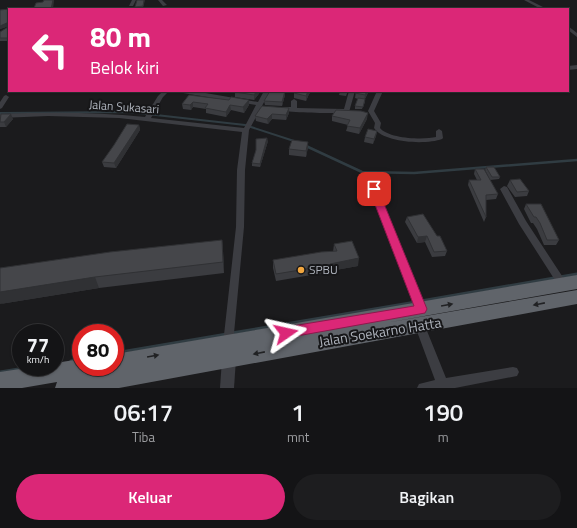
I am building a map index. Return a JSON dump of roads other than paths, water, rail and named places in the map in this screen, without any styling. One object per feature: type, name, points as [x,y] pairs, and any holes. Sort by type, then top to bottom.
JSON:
[{"type":"highway","name":"Jalan Soekarno Hatta","points":[[422,321],[566,282]]},
{"type":"highway","name":"Jalan Soekarno Hatta","points":[[124,362],[422,321],[577,297]]},
{"type":"highway","name":"Jalan Soekarno Hatta","points":[[65,388],[229,347]]},
{"type":"highway","points":[[0,382],[72,370]]},
{"type":"street","points":[[131,5],[134,0]]},
{"type":"street","points":[[160,0],[165,5]]},
{"type":"street","points":[[526,0],[543,8]]},
{"type":"street","points":[[569,28],[577,36]]},
{"type":"street","points":[[149,115],[165,92]]},
{"type":"street","points":[[188,92],[260,107]]},
{"type":"street","points":[[227,388],[229,347],[240,226],[241,170],[248,127],[260,107],[267,92]]},
{"type":"street","points":[[272,109],[350,111],[352,92]]},
{"type":"street","points":[[379,92],[368,112],[378,123],[377,128],[379,131],[386,136],[436,140],[440,138],[439,131]]},
{"type":"street","points":[[0,107],[6,97]]},
{"type":"street","points":[[294,101],[294,110]]},
{"type":"street","name":"Jalan Sukasari","points":[[0,116],[48,114],[149,115],[248,127]]},
{"type":"street","points":[[374,189],[406,270],[441,383]]},
{"type":"street","points":[[504,189],[539,250],[566,282]]},
{"type":"street","points":[[424,388],[441,383],[513,372]]},
{"type":"waterway","points":[[0,113],[129,112],[245,125],[294,141]]},
{"type":"waterway","points":[[308,147],[306,146],[362,172],[414,173],[577,160]]},
{"type":"waterway","points":[[421,301],[577,274]]},
{"type":"waterway","points":[[232,333],[416,302]]},
{"type":"waterway","points":[[124,351],[227,334]]},
{"type":"waterway","points":[[0,372],[12,370]]},
{"type":"place","name":"SPBU","points":[[301,270]]}]
